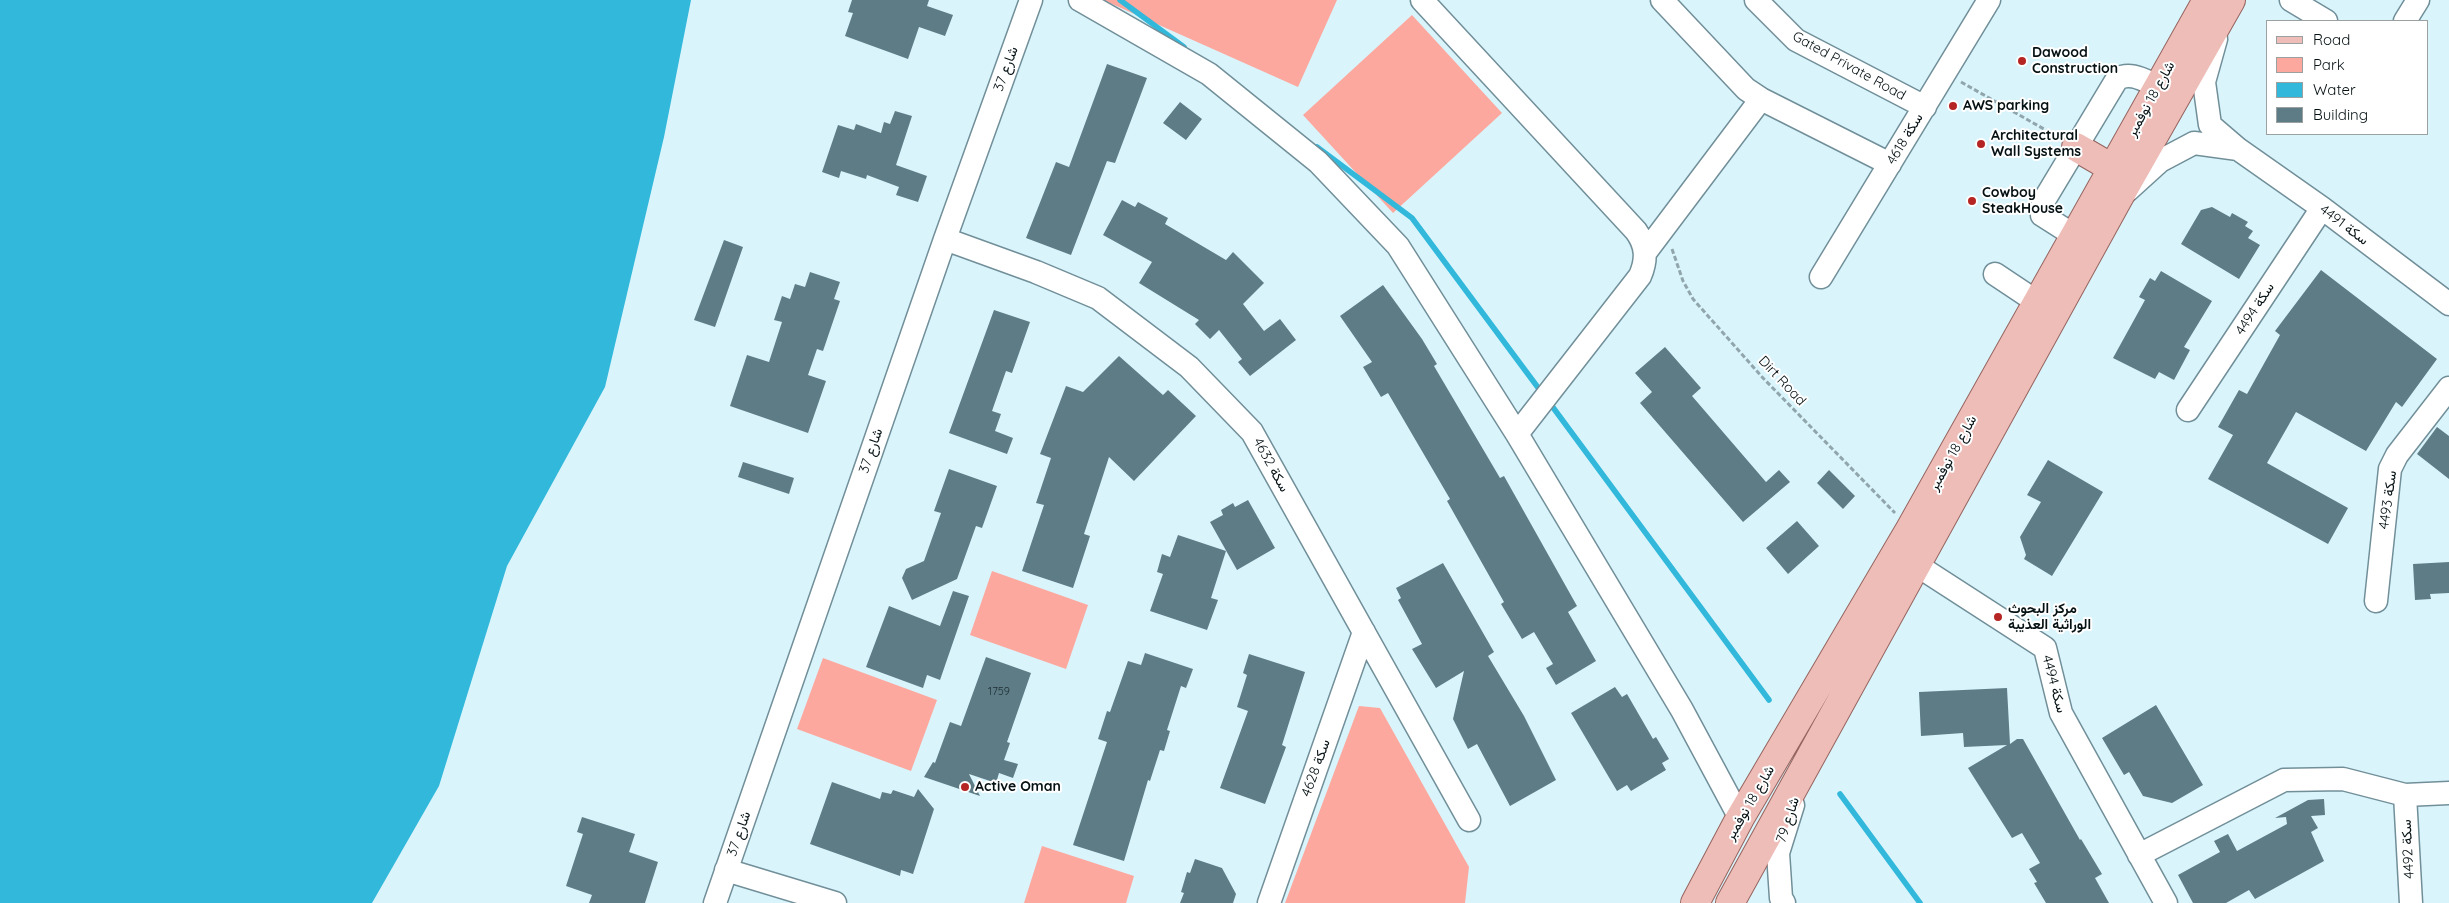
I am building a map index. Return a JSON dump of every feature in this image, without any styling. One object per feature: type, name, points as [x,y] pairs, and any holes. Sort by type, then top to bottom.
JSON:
[{"type":"main road","name":"شارع 18 نوفمبر","points":[[1695,903],[1740,818],[1910,529],[2158,86],[2220,6]]},
{"type":"main road","name":"شارع 18 نوفمبر","points":[[1730,903],[1915,564],[2118,199],[2220,6]]},
{"type":"main road","points":[[2076,147],[2112,168]]},
{"type":"street","name":"شارع 37","points":[[715,903],[945,239],[1031,0]]},
{"type":"street","points":[[1080,0],[1209,74],[1318,162],[1398,246],[1517,434],[1682,710],[1740,818]]},
{"type":"street","points":[[1422,0],[1636,231],[1644,245],[1645,253],[1640,276],[1517,434]]},
{"type":"street","points":[[1662,0],[1734,78],[1761,99],[1890,164]]},
{"type":"street","name":"Gated Private Road","points":[[1756,0],[1796,40],[1925,107]]},
{"type":"street","name":"سكة 4618","points":[[1821,277],[1989,0]]},
{"type":"street","points":[[2291,0],[2324,20]]},
{"type":"street","points":[[2406,20],[2418,0]]},
{"type":"street","name":"سكة 4491","points":[[2220,6],[2204,82],[2210,125],[2238,149],[2322,208],[2449,304]]},
{"type":"street","points":[[2074,236],[2045,218],[2040,211],[2043,202],[2117,79],[2122,76],[2133,76],[2158,86]]},
{"type":"street","points":[[1645,253],[1761,99]]},
{"type":"street","name":"سكة 4491","points":[[2118,199],[2160,160],[2194,143],[2238,149]]},
{"type":"street","name":"سكة 4494","points":[[2188,410],[2322,208]]},
{"type":"street","name":"سكة 4632","points":[[945,239],[1036,272],[1098,298],[1189,367],[1252,432],[1469,820]]},
{"type":"street","points":[[1995,274],[2037,302]]},
{"type":"street","name":"سكة 4493","points":[[2376,601],[2390,469],[2397,455],[2449,388]]},
{"type":"street","name":"سكة 4494","points":[[1915,564],[2045,648],[2061,713],[2166,903]]},
{"type":"street","name":"سكة 4628","points":[[1268,903],[1364,632]]},
{"type":"street","name":"79 شارع","points":[[1784,903],[1781,898],[1778,853],[1805,767]]},
{"type":"street","points":[[2139,855],[2284,780],[2343,779],[2406,795],[2449,793]]},
{"type":"street","name":"سكة 4492","points":[[2406,795],[2410,903]]},
{"type":"street","points":[[726,870],[835,903]]},
{"type":"path","points":[[1945,73],[2076,147]]},
{"type":"path","name":"Dirt Road","points":[[1661,232],[1671,247],[1683,281],[1693,299],[1763,378],[1910,529]]},
{"type":"green space","points":[[1103,0],[1337,0],[1298,87]]},
{"type":"green space","points":[[1412,15],[1502,113],[1393,213],[1303,115]]},
{"type":"green space","points":[[992,571],[1088,605],[1066,669],[970,635]]},
{"type":"green space","points":[[823,658],[937,700],[911,771],[797,729]]},
{"type":"green space","points":[[1359,706],[1380,708],[1469,867],[1465,903],[1285,903]]},
{"type":"green space","points":[[1042,846],[1134,876],[1126,903],[1024,903]]},
{"type":"water","points":[[0,0],[691,0],[664,137],[605,387],[507,566],[439,786],[372,903],[0,903]]},
{"type":"building","points":[[852,0],[929,0],[927,6],[953,15],[945,36],[919,27],[908,59],[845,36],[853,13],[848,12]]},
{"type":"building","points":[[1107,64],[1147,78],[1115,163],[1107,161],[1071,255],[1026,238],[1056,162],[1069,167]]},
{"type":"building","points":[[1180,102],[1202,119],[1186,140],[1163,123]]},
{"type":"building","points":[[895,111],[912,116],[896,165],[927,176],[918,202],[896,195],[899,187],[867,175],[866,179],[841,171],[839,178],[822,172],[838,125],[854,130],[856,124],[881,133],[884,122],[890,124]]},
{"type":"building","points":[[1122,200],[1135,207],[1138,202],[1168,218],[1165,224],[1226,260],[1233,252],[1264,283],[1243,304],[1264,331],[1280,319],[1296,340],[1250,376],[1238,362],[1242,359],[1219,330],[1210,339],[1195,324],[1199,320],[1139,283],[1152,262],[1103,235]]},
{"type":"building","points":[[2212,207],[2230,217],[2232,213],[2248,222],[2245,226],[2253,231],[2248,238],[2260,245],[2239,279],[2181,244],[2201,210]]},
{"type":"building","points":[[724,240],[743,247],[715,327],[694,320]]},
{"type":"building","points":[[2321,270],[2437,359],[2402,407],[2396,402],[2366,451],[2296,412],[2267,463],[2348,508],[2328,544],[2208,479],[2233,435],[2218,427],[2239,390],[2247,394],[2280,335],[2275,331]]},
{"type":"building","points":[[2161,271],[2212,301],[2184,347],[2190,350],[2174,380],[2159,372],[2155,379],[2113,358],[2145,300],[2139,297],[2150,278],[2155,281]]},
{"type":"building","points":[[810,272],[840,282],[834,299],[840,301],[823,351],[817,349],[808,375],[826,381],[808,433],[730,406],[747,355],[769,362],[782,322],[774,320],[782,296],[790,299],[795,284],[805,287]]},
{"type":"building","points":[[1383,285],[1422,339],[1437,364],[1434,366],[1500,478],[1504,476],[1577,606],[1568,612],[1596,661],[1556,685],[1546,668],[1553,664],[1534,632],[1522,639],[1501,604],[1504,602],[1447,501],[1450,499],[1388,393],[1381,397],[1363,367],[1372,362],[1340,316]]},
{"type":"building","points":[[994,310],[1030,322],[1012,373],[1006,371],[992,411],[1001,414],[995,431],[1013,438],[1007,454],[949,433]]},
{"type":"building","points":[[1665,347],[1701,388],[1692,396],[1766,482],[1779,470],[1790,482],[1743,522],[1640,403],[1652,392],[1635,373]]},
{"type":"building","points":[[1119,356],[1163,395],[1168,390],[1196,416],[1134,481],[1109,457],[1084,534],[1090,536],[1073,588],[1022,571],[1044,505],[1036,503],[1051,458],[1040,454],[1066,386],[1083,392]]},
{"type":"building","points":[[2437,427],[2449,436],[2449,479],[2417,454]]},
{"type":"building","points":[[2048,460],[2103,492],[2052,576],[2024,559],[2026,555],[2020,537],[2041,502],[2027,495]]},
{"type":"building","points":[[743,462],[794,478],[789,494],[738,477]]},
{"type":"building","points":[[949,469],[997,486],[982,528],[976,526],[957,579],[912,600],[902,578],[906,569],[924,561],[941,513],[934,511]]},
{"type":"building","points":[[1829,470],[1855,496],[1843,509],[1817,483]]},
{"type":"building","points":[[1248,500],[1275,548],[1237,570],[1210,522],[1223,515],[1221,510],[1233,503],[1235,507]]},
{"type":"building","points":[[1797,521],[1819,546],[1788,574],[1766,548]]},
{"type":"building","points":[[1178,535],[1226,551],[1211,598],[1218,600],[1207,630],[1150,611],[1163,574],[1157,572],[1162,554],[1170,557]]},
{"type":"building","points":[[2449,562],[2449,593],[2430,594],[2431,599],[2415,600],[2413,564]]},
{"type":"building","points":[[1443,563],[1494,652],[1488,656],[1524,716],[1556,780],[1510,806],[1477,744],[1468,749],[1453,719],[1464,671],[1436,688],[1412,649],[1422,644],[1398,600],[1401,598],[1396,588]]},
{"type":"building","points":[[953,591],[969,596],[940,680],[927,675],[923,688],[866,667],[889,606],[940,626]]},
{"type":"building","points":[[1145,653],[1193,669],[1186,688],[1181,686],[1167,730],[1170,731],[1164,751],[1160,750],[1150,781],[1148,780],[1124,861],[1073,845],[1107,742],[1098,739],[1107,711],[1110,712],[1128,661],[1141,665]]},
{"type":"building","points":[[1249,654],[1305,672],[1282,745],[1286,747],[1265,804],[1220,788],[1248,711],[1237,707],[1247,675],[1243,673]]},
{"type":"building","points":[[986,657],[1031,673],[1007,742],[1010,743],[1004,760],[1018,764],[1013,778],[999,773],[996,783],[969,774],[980,796],[924,777],[933,762],[935,763],[950,722],[961,726]]},
{"type":"building","points":[[1615,687],[1622,697],[1627,694],[1653,739],[1656,737],[1669,759],[1662,763],[1666,770],[1631,791],[1627,785],[1617,791],[1571,713]]},
{"type":"building","points":[[2007,688],[2010,744],[2017,739],[2023,739],[2080,840],[2102,874],[2095,878],[2109,903],[2046,903],[2034,883],[2037,882],[2029,869],[2040,863],[2022,833],[2012,838],[1968,768],[2007,745],[1964,747],[1963,733],[1921,736],[1919,692]]},
{"type":"building","points":[[2156,705],[2203,785],[2172,803],[2143,796],[2129,772],[2124,775],[2102,738]]},
{"type":"building","points":[[832,782],[880,799],[882,792],[891,794],[893,790],[914,797],[918,789],[934,809],[913,874],[901,870],[900,876],[810,844]]},
{"type":"building","points":[[2324,799],[2325,815],[2311,816],[2318,828],[2311,832],[2324,861],[2255,899],[2249,890],[2226,903],[2193,903],[2178,875],[2220,852],[2214,841],[2228,834],[2237,851],[2287,824],[2286,817],[2275,818],[2308,800]]},
{"type":"building","points":[[582,817],[635,834],[629,852],[658,862],[645,903],[589,903],[592,895],[566,886],[583,834],[577,832]]},
{"type":"building","points":[[1195,859],[1222,868],[1236,894],[1233,903],[1180,903],[1184,893],[1181,892],[1187,872],[1190,873]]},
{"type":"waterway","points":[[1120,0],[1184,47]]},
{"type":"waterway","points":[[1317,147],[1412,218],[1542,393]]},
{"type":"waterway","points":[[1549,402],[1769,700]]},
{"type":"waterway","points":[[1840,794],[1920,903]]},
{"type":"place","name":"Dawood Construction","points":[[2022,61]]},
{"type":"place","name":"AWS parking","points":[[1953,106]]},
{"type":"place","name":"Architectural Wall Systems","points":[[1981,144]]},
{"type":"place","name":"Cowboy SteakHouse","points":[[1972,201]]},
{"type":"place","name":"مركز البحوث الوراثية العذيبة","points":[[1998,617]]},
{"type":"place","name":"Active Oman","points":[[965,787]]}]
